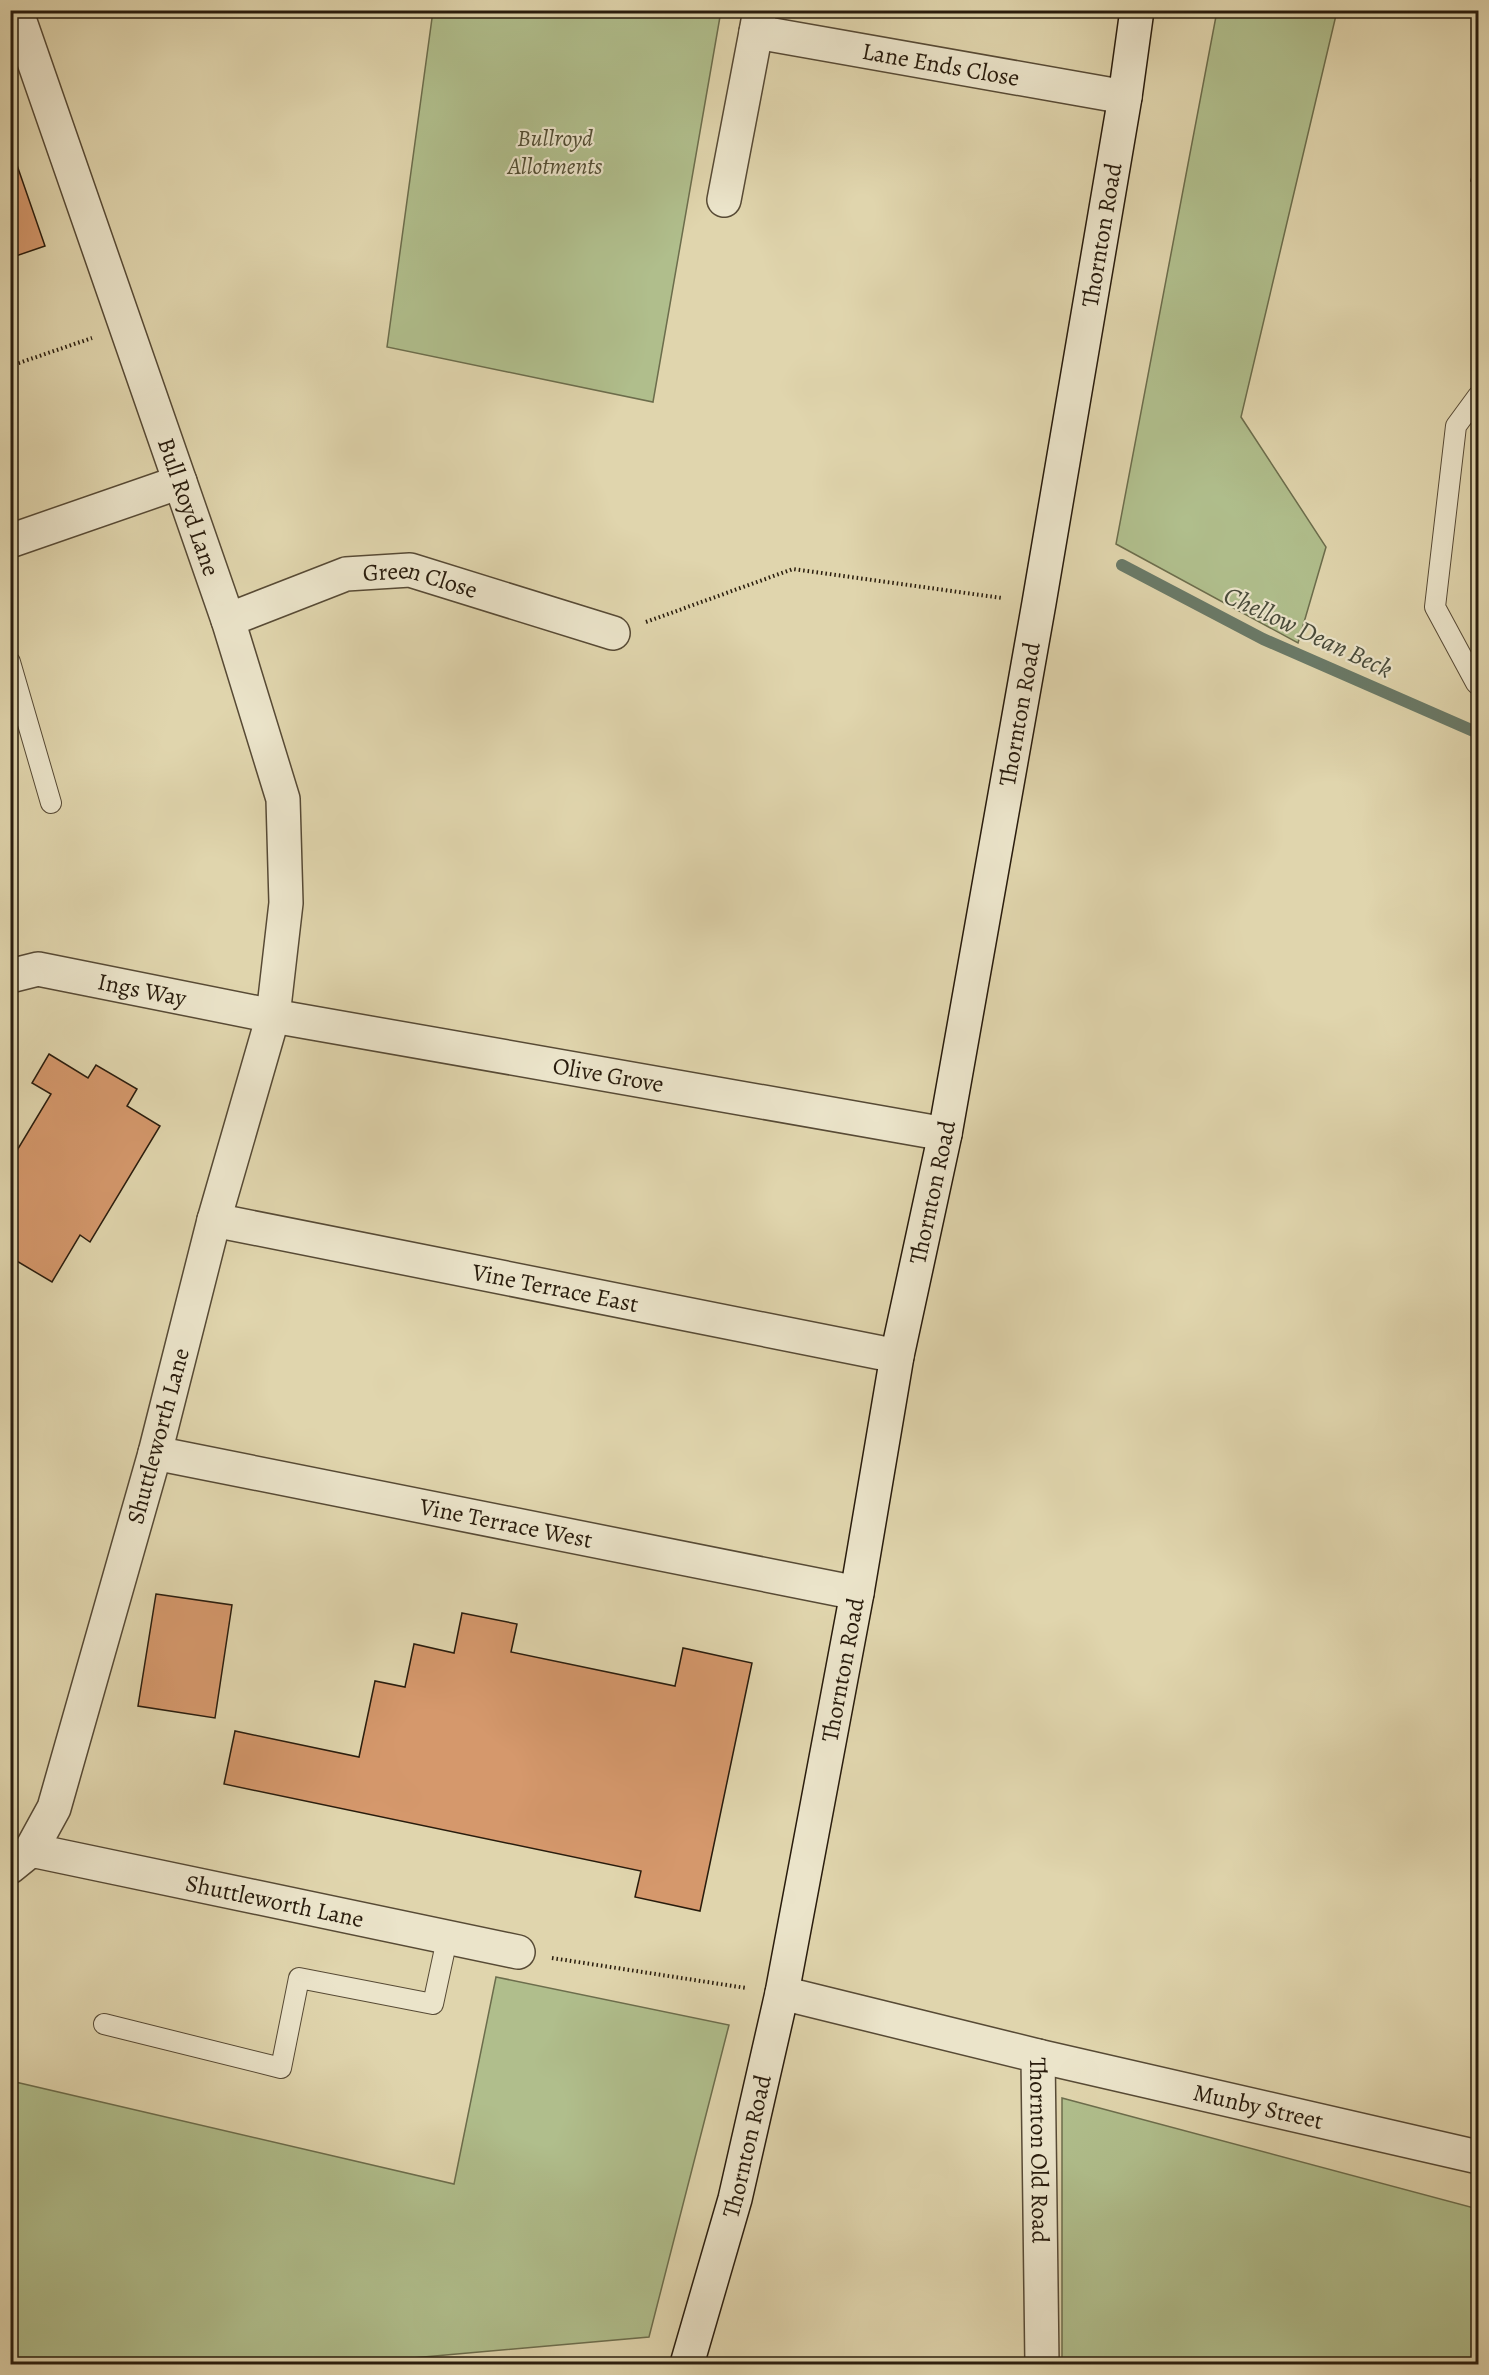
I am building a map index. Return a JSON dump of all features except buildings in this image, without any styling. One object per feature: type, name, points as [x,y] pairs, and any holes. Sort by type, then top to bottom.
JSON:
[{"type":"street","name":"Bull Royd Lane","points":[[16,10],[228,620],[283,799],[286,903],[273,1016]]},
{"type":"street","name":"Thornton Road","points":[[687,2364],[735,2199],[782,1993],[857,1593],[897,1356],[945,1134],[1125,97],[1137,10]]},
{"type":"street","name":"Lane Ends Close","points":[[724,200],[758,21],[1125,97]]},
{"type":"street","points":[[10,541],[180,482]]},
{"type":"street","name":"Green Close","points":[[228,620],[346,574],[410,570],[614,633]]},
{"type":"street","name":"Ings Way","points":[[10,976],[38,969],[273,1016]]},
{"type":"street","name":"Olive Grove","points":[[273,1016],[945,1134]]},
{"type":"street","name":"Shuttleworth Lane","points":[[273,1016],[214,1220],[155,1453],[54,1808],[21,1859],[518,1952]]},
{"type":"street","name":"Vine Terrace East","points":[[214,1220],[897,1356]]},
{"type":"street","name":"Vine Terrace West","points":[[155,1453],[857,1593]]},
{"type":"street","name":"Thornton Old Road","points":[[782,1993],[1038,2055],[1042,2364]]},
{"type":"street","name":"Munby Street","points":[[1038,2055],[1479,2157]]},
{"type":"lane","points":[[1479,396],[1456,426],[1435,607],[1479,685]]},
{"type":"lane","points":[[10,662],[51,803]]},
{"type":"lane","points":[[104,2024],[281,2068],[299,1978],[433,2004],[447,1939]]},
{"type":"path","points":[[10,366],[126,326]]},
{"type":"path","points":[[614,633],[793,569],[1038,603]]},
{"type":"path","points":[[518,1952],[782,1993]]},
{"type":"green space","name":"Bullroyd Allotments","points":[[433,11],[721,11],[653,402],[387,347]]},
{"type":"green space","points":[[1217,11],[1337,11],[1241,417],[1326,547],[1298,643],[1116,544]]},
{"type":"green space","points":[[496,1977],[729,2025],[649,2337],[345,2364],[11,2364],[11,2081],[454,2184]]},
{"type":"green space","points":[[1062,2098],[1478,2209],[1478,2364],[1062,2364]]},
{"type":"waterway","name":"Chellow Dean Beck","points":[[1122,565],[1263,639],[1478,733]]}]
